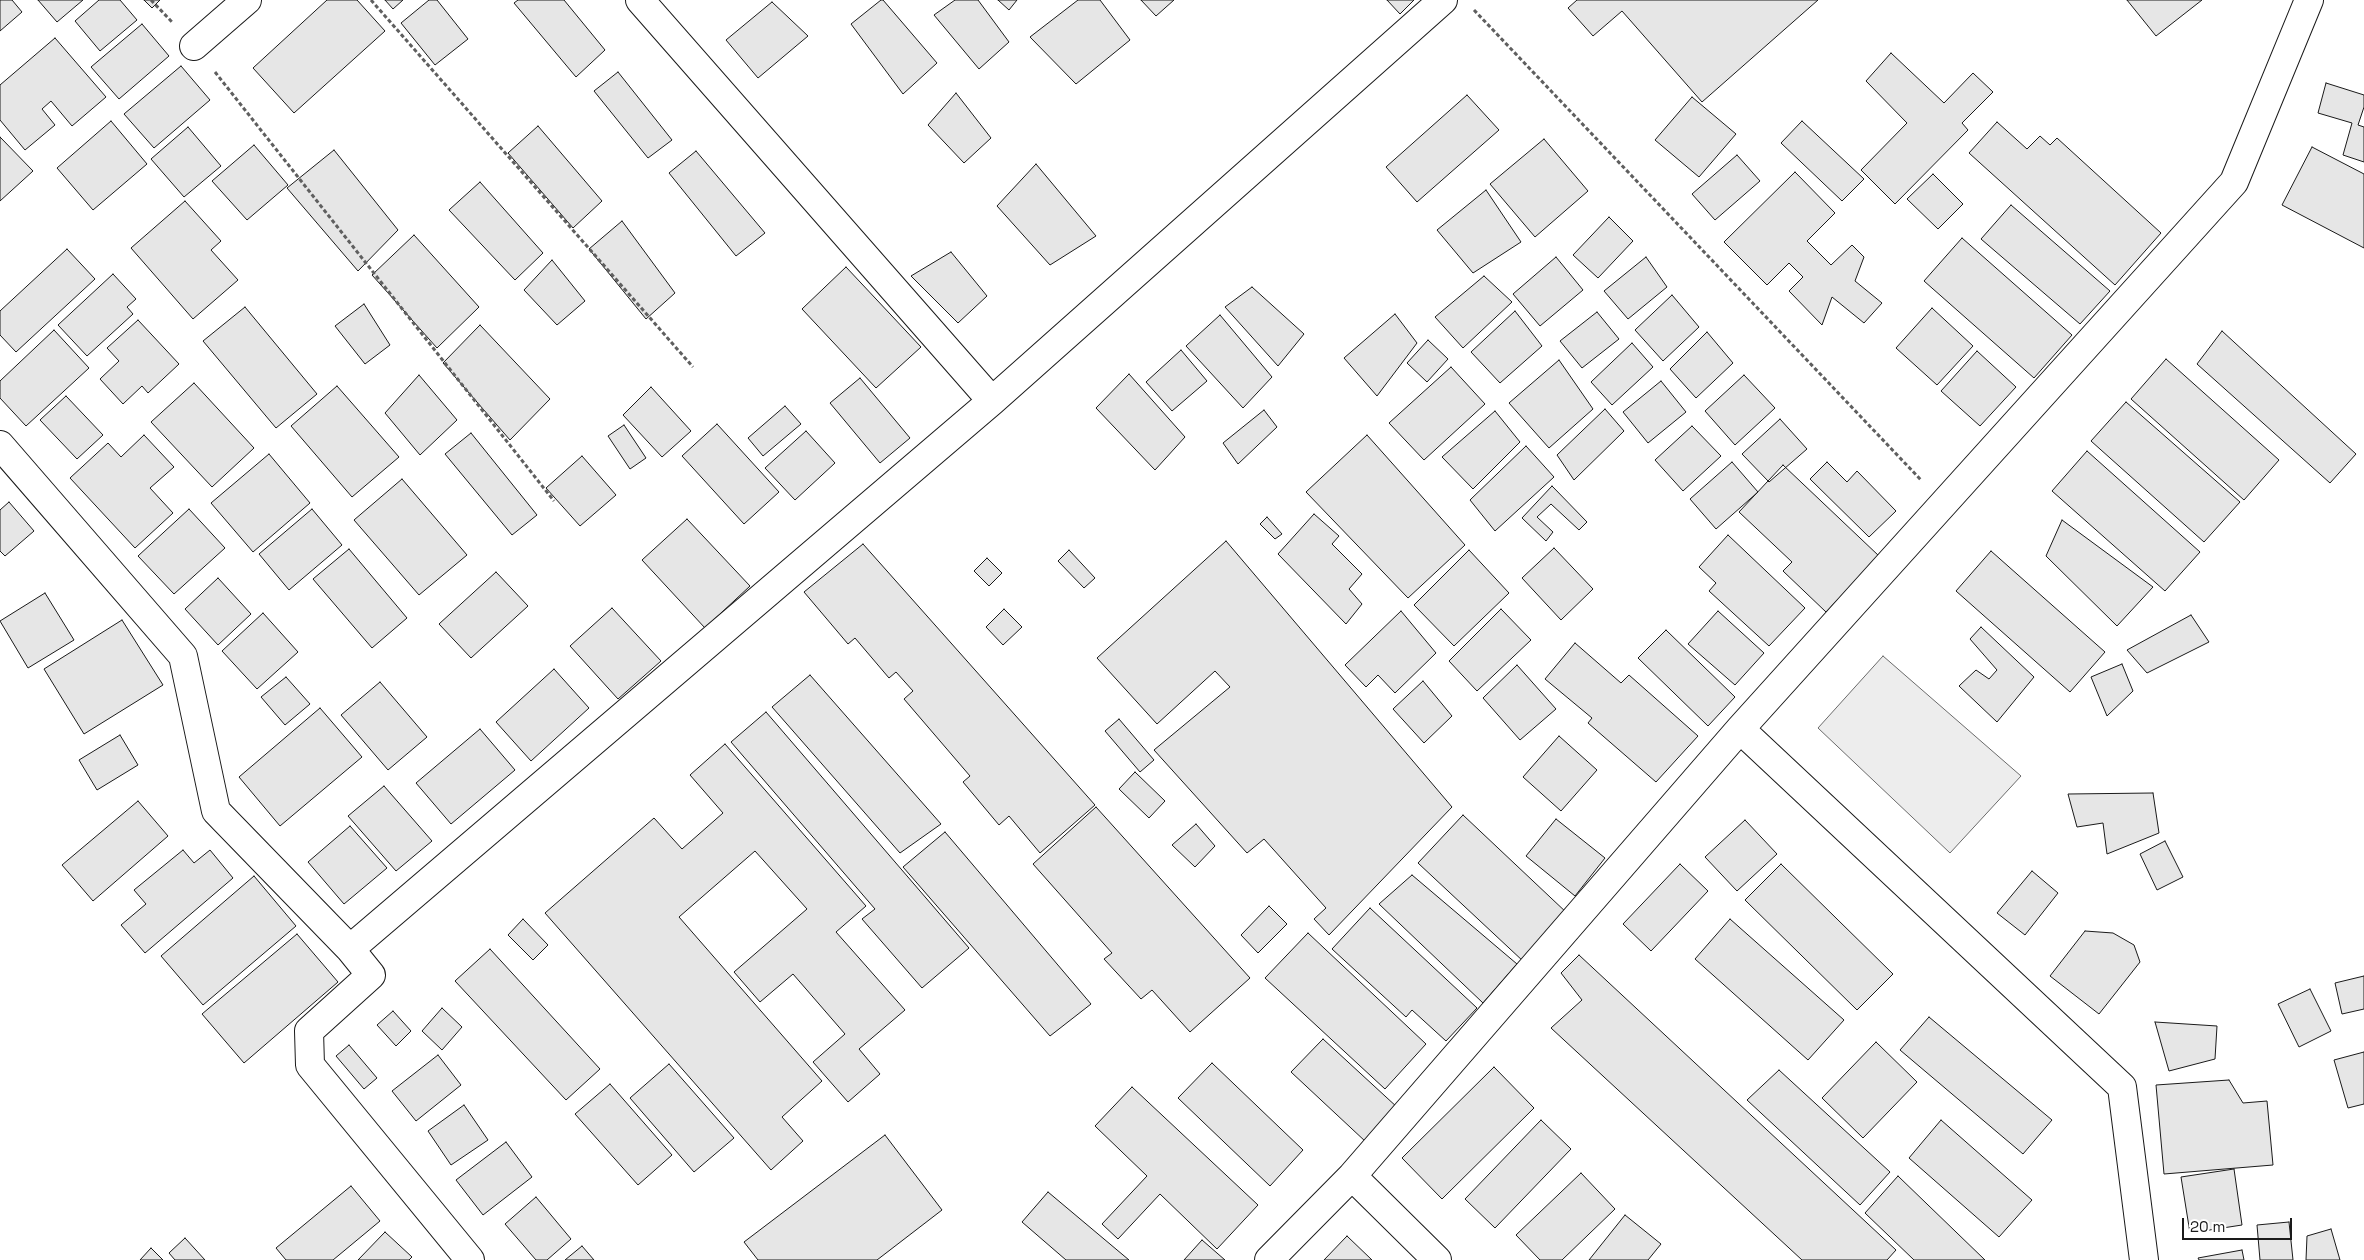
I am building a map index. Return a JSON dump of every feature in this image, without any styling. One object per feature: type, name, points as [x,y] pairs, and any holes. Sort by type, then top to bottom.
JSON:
[{"type":"street","points":[[194,46],[248,0]]},
{"type":"street","points":[[640,0],[992,401]]},
{"type":"street","points":[[350,949],[992,401],[1443,0]]},
{"type":"street","points":[[1269,1260],[1352,1176],[1740,729],[2234,182],[2309,0]]},
{"type":"street","points":[[0,445],[183,656],[216,811],[350,949],[371,975],[309,1031],[310,1065],[470,1260]]},
{"type":"street","points":[[1740,729],[2122,1087],[2144,1260]]},
{"type":"street","points":[[1352,1176],[1438,1260]]},
{"type":"path","points":[[151,0],[194,46],[554,501]]},
{"type":"path","points":[[371,0],[693,367]]},
{"type":"path","points":[[1472,7],[1944,504]]},
{"type":"shaded area","points":[[1883,656],[2021,776],[1950,853],[1818,728]]},
{"type":"building","points":[[0,0],[12,0],[22,12],[0,31]]},
{"type":"building","points":[[38,0],[83,0],[57,22]]},
{"type":"building","points":[[99,0],[120,0],[137,20],[100,51],[75,21]]},
{"type":"building","points":[[144,0],[160,0],[152,8]]},
{"type":"building","points":[[327,0],[357,0],[385,31],[294,113],[253,68]]},
{"type":"building","points":[[385,0],[403,0],[393,9]]},
{"type":"building","points":[[429,0],[437,0],[468,39],[435,65],[401,23]]},
{"type":"building","points":[[518,0],[564,0],[605,50],[576,77],[514,3]]},
{"type":"building","points":[[881,0],[937,63],[903,94],[851,24]]},
{"type":"building","points":[[955,0],[978,0],[1009,42],[979,69],[934,15]]},
{"type":"building","points":[[998,0],[1017,0],[1009,10]]},
{"type":"building","points":[[1078,0],[1100,0],[1130,40],[1076,84],[1030,37]]},
{"type":"building","points":[[1141,0],[1174,0],[1156,16]]},
{"type":"building","points":[[1387,0],[1414,0],[1400,14]]},
{"type":"building","points":[[1577,0],[1818,0],[1702,102],[1622,11],[1593,36],[1568,8]]},
{"type":"building","points":[[2127,0],[2202,0],[2156,36]]},
{"type":"building","points":[[772,2],[808,36],[758,78],[726,40]]},
{"type":"building","points":[[142,24],[169,56],[119,99],[91,67]]},
{"type":"building","points":[[55,38],[106,97],[72,126],[51,101],[42,109],[55,125],[25,150],[0,120],[0,85]]},
{"type":"building","points":[[1891,53],[1944,103],[1973,73],[1993,92],[1962,123],[1968,130],[1895,204],[1861,170],[1907,123],[1866,81]]},
{"type":"building","points":[[181,66],[210,100],[154,148],[124,114]]},
{"type":"building","points":[[618,72],[672,140],[648,158],[594,91]]},
{"type":"building","points":[[2326,83],[2364,95],[2364,107],[2358,125],[2364,127],[2364,162],[2343,155],[2352,123],[2318,113]]},
{"type":"building","points":[[956,93],[991,138],[964,163],[928,125]]},
{"type":"building","points":[[1467,95],[1499,130],[1417,202],[1386,167]]},
{"type":"building","points":[[1692,97],[1736,134],[1699,177],[1655,140]]},
{"type":"building","points":[[111,121],[147,164],[93,210],[57,168]]},
{"type":"building","points":[[1802,121],[1864,179],[1842,201],[1781,143]]},
{"type":"building","points":[[1997,122],[2027,149],[2040,136],[2050,145],[2057,138],[2161,233],[2115,285],[1969,153]]},
{"type":"building","points":[[538,126],[602,201],[573,228],[508,153]]},
{"type":"building","points":[[188,127],[221,166],[184,197],[151,159]]},
{"type":"building","points":[[0,137],[33,171],[0,201]]},
{"type":"building","points":[[1544,139],[1588,191],[1535,237],[1490,184]]},
{"type":"building","points":[[254,145],[288,185],[247,220],[212,181]]},
{"type":"building","points":[[2312,147],[2364,174],[2364,248],[2282,205]]},
{"type":"building","points":[[334,150],[398,230],[358,271],[287,188]]},
{"type":"building","points":[[696,151],[765,233],[736,256],[669,173]]},
{"type":"building","points":[[1737,155],[1760,181],[1715,220],[1692,194]]},
{"type":"building","points":[[1036,164],[1096,236],[1050,265],[997,206]]},
{"type":"building","points":[[1795,172],[1835,213],[1807,241],[1831,265],[1852,245],[1864,257],[1855,281],[1882,303],[1864,323],[1832,297],[1822,325],[1789,291],[1803,277],[1789,263],[1767,285],[1724,242]]},
{"type":"building","points":[[1933,174],[1963,204],[1938,229],[1907,199]]},
{"type":"building","points":[[480,182],[543,253],[515,280],[449,210]]},
{"type":"building","points":[[1486,190],[1521,242],[1473,273],[1437,230]]},
{"type":"building","points":[[185,201],[221,241],[211,250],[238,280],[193,319],[131,248]]},
{"type":"building","points":[[2011,205],[2110,291],[2080,324],[1981,239]]},
{"type":"building","points":[[1609,217],[1633,241],[1598,278],[1573,255]]},
{"type":"building","points":[[622,221],[675,293],[646,319],[589,249]]},
{"type":"building","points":[[414,235],[479,307],[437,348],[372,275]]},
{"type":"building","points":[[1962,238],[2072,335],[2034,378],[1924,281]]},
{"type":"building","points":[[67,249],[95,279],[16,352],[0,335],[0,311]]},
{"type":"building","points":[[951,252],[987,296],[958,323],[911,276]]},
{"type":"building","points":[[1556,257],[1583,290],[1540,326],[1513,294]]},
{"type":"building","points":[[1646,257],[1667,287],[1628,319],[1604,291]]},
{"type":"building","points":[[552,260],[585,301],[557,325],[524,290]]},
{"type":"building","points":[[846,267],[921,347],[876,388],[802,309]]},
{"type":"building","points":[[113,274],[136,299],[127,307],[133,314],[87,356],[58,325]]},
{"type":"building","points":[[1484,276],[1512,302],[1463,348],[1435,317]]},
{"type":"building","points":[[1252,287],[1304,334],[1278,366],[1225,307]]},
{"type":"building","points":[[1672,295],[1699,327],[1663,361],[1635,330]]},
{"type":"building","points":[[364,304],[390,345],[365,364],[335,326]]},
{"type":"building","points":[[245,307],[317,394],[276,428],[203,341]]},
{"type":"building","points":[[1932,308],[1973,346],[1937,385],[1896,348]]},
{"type":"building","points":[[1515,311],[1542,346],[1500,383],[1471,352]]},
{"type":"building","points":[[1597,312],[1619,339],[1582,368],[1560,341]]},
{"type":"building","points":[[1395,314],[1417,343],[1377,396],[1344,358]]},
{"type":"building","points":[[1220,315],[1272,377],[1243,408],[1186,346]]},
{"type":"building","points":[[138,320],[179,364],[148,393],[142,386],[123,404],[100,379],[119,361],[107,348]]},
{"type":"building","points":[[480,325],[550,399],[510,440],[443,363]]},
{"type":"building","points":[[54,330],[89,368],[26,426],[0,398],[0,381]]},
{"type":"building","points":[[2222,331],[2356,454],[2330,483],[2197,364]]},
{"type":"building","points":[[1707,332],[1733,363],[1696,398],[1670,369]]},
{"type":"building","points":[[1428,340],[1448,359],[1427,382],[1407,363]]},
{"type":"building","points":[[1632,343],[1653,367],[1612,405],[1591,382]]},
{"type":"building","points":[[1181,350],[1207,381],[1172,411],[1146,382]]},
{"type":"building","points":[[1977,351],[2016,387],[1980,426],[1941,391]]},
{"type":"building","points":[[2166,359],[2279,460],[2244,500],[2131,399]]},
{"type":"building","points":[[1559,360],[1593,409],[1549,448],[1509,403]]},
{"type":"building","points":[[1451,367],[1485,404],[1424,460],[1389,423]]},
{"type":"building","points":[[1129,374],[1185,437],[1155,470],[1096,408]]},
{"type":"building","points":[[419,375],[457,420],[420,455],[385,413]]},
{"type":"building","points":[[1744,375],[1775,408],[1735,445],[1705,411]]},
{"type":"building","points":[[860,378],[910,438],[880,463],[830,403]]},
{"type":"building","points":[[1661,381],[1686,412],[1648,443],[1623,412]]},
{"type":"building","points":[[194,383],[254,448],[212,487],[151,422]]},
{"type":"building","points":[[337,386],[399,457],[352,497],[291,426]]},
{"type":"building","points":[[651,387],[691,431],[662,457],[623,415]]},
{"type":"building","points":[[66,396],[103,435],[77,459],[40,420]]},
{"type":"building","points":[[2126,402],[2240,502],[2204,542],[2091,441]]},
{"type":"building","points":[[785,406],[801,424],[763,456],[748,438]]},
{"type":"building","points":[[1605,409],[1624,431],[1574,480],[1557,455]]},
{"type":"building","points":[[1264,410],[1277,427],[1238,464],[1223,443]]},
{"type":"building","points":[[1495,411],[1520,442],[1473,489],[1442,457]]},
{"type":"building","points":[[1780,419],[1807,449],[1769,482],[1742,454]]},
{"type":"building","points":[[717,424],[779,492],[744,524],[682,456]]},
{"type":"building","points":[[624,425],[646,458],[630,469],[608,436]]},
{"type":"building","points":[[1692,426],[1721,456],[1683,491],[1655,460]]},
{"type":"building","points":[[806,431],[835,463],[795,500],[765,468]]},
{"type":"building","points":[[471,433],[537,515],[512,535],[445,454]]},
{"type":"building","points":[[144,435],[174,467],[150,488],[173,513],[135,548],[70,478],[108,443],[121,457]]},
{"type":"building","points":[[1367,435],[1465,545],[1408,598],[1306,492]]},
{"type":"building","points":[[1526,446],[1554,477],[1495,531],[1470,500]]},
{"type":"building","points":[[2087,451],[2200,552],[2165,591],[2052,491]]},
{"type":"building","points":[[269,454],[310,503],[253,552],[211,503]]},
{"type":"building","points":[[582,456],[616,495],[580,526],[546,488]]},
{"type":"building","points":[[1732,462],[1758,492],[1716,529],[1690,499]]},
{"type":"building","points":[[1827,462],[1847,482],[1857,471],[1896,511],[1869,537],[1810,479]]},
{"type":"building","points":[[1783,465],[1879,556],[1826,612],[1783,571],[1792,562],[1739,512]]},
{"type":"building","points":[[402,479],[467,555],[419,595],[354,520]]},
{"type":"building","points":[[1552,486],[1587,522],[1579,530],[1551,504],[1537,517],[1553,532],[1546,541],[1522,518]]},
{"type":"building","points":[[9,502],[34,531],[5,556],[0,551],[0,510]]},
{"type":"building","points":[[189,509],[225,548],[174,594],[138,556]]},
{"type":"building","points":[[312,509],[342,545],[289,590],[259,554]]},
{"type":"building","points":[[1314,514],[1339,536],[1332,544],[1362,574],[1349,589],[1362,604],[1346,624],[1278,554]]},
{"type":"building","points":[[1267,517],[1282,534],[1275,539],[1260,524]]},
{"type":"building","points":[[687,519],[750,586],[705,628],[642,560]]},
{"type":"building","points":[[2062,520],[2153,587],[2117,626],[2046,556]]},
{"type":"building","points":[[1728,535],[1805,608],[1769,646],[1709,591],[1716,583],[1699,567]]},
{"type":"building","points":[[1226,541],[1452,807],[1329,935],[1314,919],[1326,908],[1264,839],[1247,853],[1154,750],[1230,687],[1215,671],[1157,724],[1097,658]]},
{"type":"building","points":[[863,544],[1095,805],[1040,853],[1009,816],[999,825],[963,782],[970,776],[904,699],[913,691],[896,672],[889,678],[855,638],[848,644],[804,592]]},
{"type":"building","points":[[1554,548],[1593,589],[1561,620],[1522,578]]},
{"type":"building","points":[[349,549],[407,618],[372,648],[313,579]]},
{"type":"building","points":[[1069,550],[1095,578],[1084,588],[1058,561]]},
{"type":"building","points":[[1469,550],[1509,593],[1454,646],[1414,605]]},
{"type":"building","points":[[1991,551],[2105,652],[2070,692],[1956,591]]},
{"type":"building","points":[[987,558],[1002,573],[989,586],[974,571]]},
{"type":"building","points":[[496,572],[528,606],[471,658],[439,624]]},
{"type":"building","points":[[218,578],[251,614],[218,645],[185,609]]},
{"type":"building","points":[[45,593],[74,640],[28,668],[0,621]]},
{"type":"building","points":[[612,608],[661,661],[618,699],[570,646]]},
{"type":"building","points":[[1004,609],[1022,627],[1003,645],[986,627]]},
{"type":"building","points":[[1501,609],[1531,640],[1477,691],[1449,661]]},
{"type":"building","points":[[1401,611],[1436,653],[1395,693],[1378,675],[1366,687],[1345,665]]},
{"type":"building","points":[[1718,611],[1764,653],[1735,685],[1688,644]]},
{"type":"building","points":[[263,613],[298,652],[257,689],[222,651]]},
{"type":"building","points":[[2191,615],[2209,642],[2147,673],[2127,650]]},
{"type":"building","points":[[122,620],[163,685],[84,734],[44,669]]},
{"type":"building","points":[[1981,627],[2034,677],[1997,722],[1959,686],[1976,670],[1989,679],[1997,670],[1970,639]]},
{"type":"building","points":[[1666,630],[1735,697],[1708,726],[1638,658]]},
{"type":"building","points":[[1575,643],[1621,683],[1629,675],[1698,736],[1656,782],[1588,723],[1592,718],[1545,679]]},
{"type":"building","points":[[2122,664],[2133,691],[2107,716],[2091,677]]},
{"type":"building","points":[[1517,665],[1556,709],[1520,740],[1483,698]]},
{"type":"building","points":[[554,669],[589,708],[531,761],[496,722]]},
{"type":"building","points":[[810,675],[941,824],[900,853],[772,707]]},
{"type":"building","points":[[286,677],[310,704],[285,725],[261,697]]},
{"type":"building","points":[[1423,681],[1452,716],[1424,743],[1393,709]]},
{"type":"building","points":[[380,682],[427,737],[388,770],[341,715]]},
{"type":"building","points":[[320,708],[362,757],[280,826],[239,777]]},
{"type":"building","points":[[766,712],[969,948],[922,988],[862,919],[875,909],[731,742]]},
{"type":"building","points":[[1119,719],[1154,760],[1140,772],[1105,731]]},
{"type":"building","points":[[480,729],[515,770],[451,824],[416,783]]},
{"type":"building","points":[[120,735],[138,765],[97,790],[79,760]]},
{"type":"building","points":[[1559,736],[1597,770],[1561,811],[1523,777]]},
{"type":"building","points":[[725,744],[866,906],[836,932],[905,1010],[859,1049],[880,1074],[848,1102],[813,1062],[845,1034],[793,974],[760,1002],[734,972],[807,909],[755,851],[679,917],[822,1081],[782,1117],[803,1141],[771,1170],[545,913],[654,818],[682,849],[723,813],[690,775]]},
{"type":"building","points":[[1135,772],[1165,801],[1149,818],[1119,789]]},
{"type":"building","points":[[384,786],[432,841],[396,871],[348,816]]},
{"type":"building","points":[[2153,793],[2159,833],[2107,854],[2103,823],[2077,827],[2068,794]]},
{"type":"building","points":[[138,801],[168,836],[93,901],[62,865]]},
{"type":"building","points":[[1096,807],[1250,978],[1190,1032],[1152,990],[1141,999],[1104,959],[1112,953],[1033,864]]},
{"type":"building","points":[[1463,815],[1568,914],[1524,962],[1418,863]]},
{"type":"building","points":[[1556,819],[1605,858],[1575,896],[1526,856]]},
{"type":"building","points":[[1745,820],[1777,854],[1737,891],[1705,857]]},
{"type":"building","points":[[1196,824],[1215,846],[1195,867],[1172,845]]},
{"type":"building","points":[[350,826],[387,868],[344,904],[308,862]]},
{"type":"building","points":[[945,832],[1091,1004],[1050,1036],[903,867]]},
{"type":"building","points":[[2165,841],[2183,877],[2157,890],[2140,854]]},
{"type":"building","points":[[183,850],[194,863],[210,850],[233,878],[145,953],[121,925],[146,904],[134,890]]},
{"type":"building","points":[[1680,864],[1708,891],[1651,951],[1623,924]]},
{"type":"building","points":[[1781,864],[1893,974],[1857,1010],[1745,900]]},
{"type":"building","points":[[2032,871],[2058,893],[2025,935],[1997,913]]},
{"type":"building","points":[[1412,875],[1517,964],[1483,1003],[1379,904]]},
{"type":"building","points":[[254,876],[296,926],[203,1005],[161,956]]},
{"type":"building","points":[[1269,906],[1287,924],[1258,953],[1241,935]]},
{"type":"building","points":[[1370,908],[1477,1008],[1446,1041],[1412,1010],[1406,1017],[1332,949]]},
{"type":"building","points":[[523,919],[548,945],[533,960],[508,935]]},
{"type":"building","points":[[1730,919],[1844,1020],[1808,1060],[1695,959]]},
{"type":"building","points":[[2085,931],[2113,933],[2134,945],[2140,962],[2099,1014],[2050,976]]},
{"type":"building","points":[[1308,933],[1426,1044],[1385,1089],[1265,978]]},
{"type":"building","points":[[297,934],[338,982],[244,1063],[202,1014]]},
{"type":"building","points":[[490,949],[600,1069],[566,1100],[455,981]]},
{"type":"building","points":[[1579,955],[1896,1250],[1887,1260],[1802,1260],[1551,1028],[1582,1000],[1561,973]]},
{"type":"building","points":[[2364,976],[2364,1009],[2342,1014],[2335,983]]},
{"type":"building","points":[[2310,989],[2331,1031],[2299,1047],[2278,1004]]},
{"type":"building","points":[[442,1008],[462,1027],[442,1050],[422,1031]]},
{"type":"building","points":[[393,1011],[411,1031],[396,1046],[377,1025]]},
{"type":"building","points":[[1929,1017],[2052,1120],[2023,1154],[1900,1050]]},
{"type":"building","points":[[2155,1022],[2217,1026],[2215,1059],[2169,1071]]},
{"type":"building","points":[[1323,1039],[1398,1108],[1366,1142],[1291,1072]]},
{"type":"building","points":[[1876,1042],[1917,1082],[1863,1138],[1822,1098]]},
{"type":"building","points":[[349,1045],[377,1078],[364,1089],[336,1056]]},
{"type":"building","points":[[2364,1052],[2364,1104],[2348,1108],[2334,1060]]},
{"type":"building","points":[[438,1055],[461,1085],[416,1121],[392,1091]]},
{"type":"building","points":[[1212,1063],[1303,1150],[1270,1186],[1178,1098]]},
{"type":"building","points":[[669,1064],[734,1138],[694,1172],[630,1098]]},
{"type":"building","points":[[1494,1067],[1534,1108],[1442,1199],[1402,1158]]},
{"type":"building","points":[[1779,1070],[1890,1172],[1860,1205],[1747,1100]]},
{"type":"building","points":[[2229,1080],[2243,1103],[2267,1101],[2273,1165],[2164,1174],[2156,1085]]},
{"type":"building","points":[[610,1084],[672,1155],[638,1185],[575,1114]]},
{"type":"building","points":[[1132,1087],[1258,1205],[1217,1249],[1160,1194],[1118,1239],[1102,1224],[1147,1176],[1095,1126]]},
{"type":"building","points":[[464,1105],[488,1140],[451,1165],[428,1131]]},
{"type":"building","points":[[1541,1120],[1571,1149],[1495,1228],[1465,1199]]},
{"type":"building","points":[[1941,1120],[2032,1200],[1999,1237],[1909,1158]]},
{"type":"building","points":[[885,1135],[942,1210],[877,1260],[758,1260],[744,1242]]},
{"type":"building","points":[[506,1142],[532,1177],[483,1215],[456,1180]]},
{"type":"building","points":[[2234,1169],[2242,1225],[2190,1233],[2181,1177]]},
{"type":"building","points":[[1581,1173],[1615,1209],[1562,1260],[1540,1260],[1516,1235]]},
{"type":"building","points":[[1898,1176],[1985,1260],[1914,1260],[1865,1213]]},
{"type":"building","points":[[351,1186],[380,1221],[333,1260],[286,1260],[276,1248]]},
{"type":"building","points":[[1048,1192],[1129,1260],[1066,1260],[1022,1222]]},
{"type":"building","points":[[536,1197],[571,1239],[547,1260],[536,1260],[505,1224]]},
{"type":"building","points":[[1625,1215],[1661,1244],[1648,1260],[1589,1260]]},
{"type":"building","points":[[2289,1222],[2293,1260],[2260,1260],[2257,1225]]},
{"type":"building","points":[[2331,1229],[2340,1260],[2306,1260],[2307,1236]]},
{"type":"building","points":[[385,1232],[412,1257],[409,1260],[358,1260]]},
{"type":"building","points":[[1347,1236],[1372,1260],[1324,1260]]},
{"type":"building","points":[[185,1238],[205,1260],[175,1260],[169,1253]]},
{"type":"building","points":[[1202,1240],[1225,1260],[1184,1260]]},
{"type":"building","points":[[582,1246],[594,1260],[565,1260]]},
{"type":"building","points":[[151,1248],[163,1260],[140,1260]]},
{"type":"building","points":[[2242,1250],[2244,1260],[2199,1260],[2198,1258]]}]
